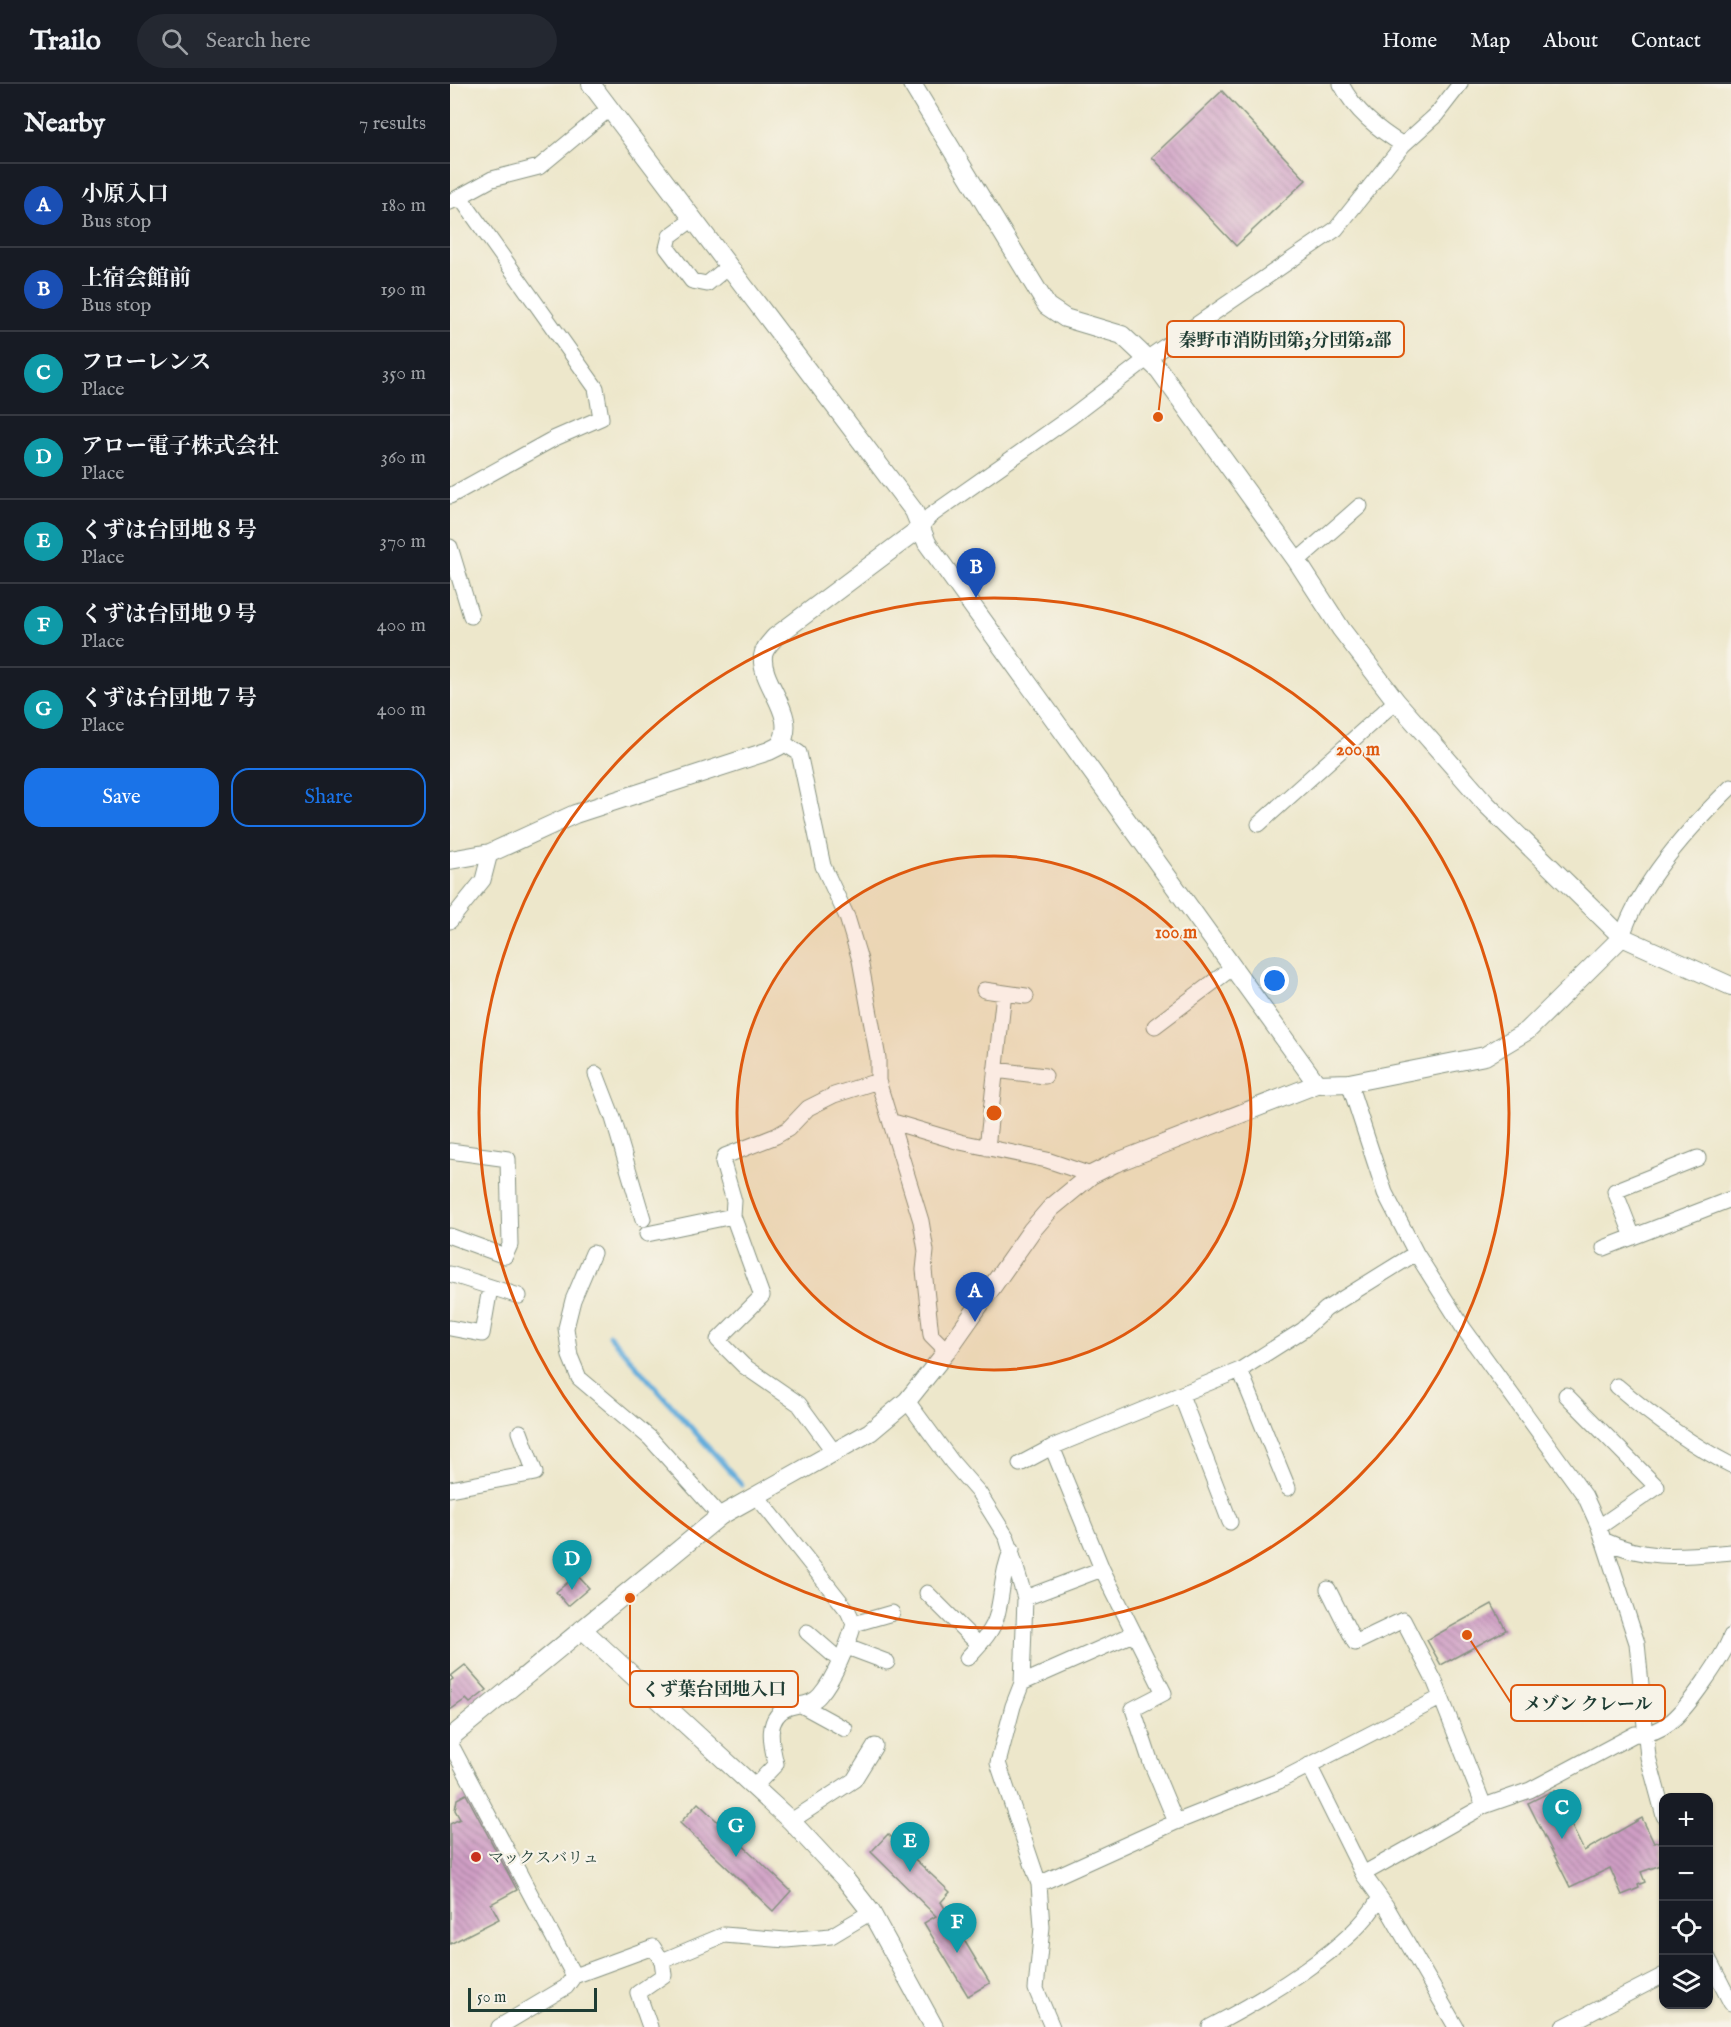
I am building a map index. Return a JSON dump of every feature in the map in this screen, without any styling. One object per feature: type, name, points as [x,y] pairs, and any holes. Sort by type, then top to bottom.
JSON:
[{"type":"street","points":[[591,84],[914,511],[919,529],[1317,1084]]},
{"type":"street","points":[[912,84],[1047,306],[1065,318],[1122,335],[1159,370],[1297,561],[1341,629],[1396,701],[1486,804],[1622,937],[1731,986]]},
{"type":"street","points":[[1341,84],[1362,114],[1402,145]]},
{"type":"street","points":[[450,860],[490,853],[575,814],[770,751],[782,742],[784,721],[763,664],[766,647],[775,637],[919,529],[930,516],[1072,416],[1148,358],[1336,229],[1402,145],[1436,115],[1460,84]]},
{"type":"street","points":[[450,496],[553,439],[601,418],[596,388],[455,200],[492,179],[539,167],[609,109]]},
{"type":"street","points":[[693,219],[670,236],[667,248],[692,281],[707,284],[729,266]]},
{"type":"street","points":[[1297,561],[1360,506]]},
{"type":"street","points":[[450,547],[471,616]]},
{"type":"street","points":[[1259,824],[1396,701]]},
{"type":"street","points":[[782,742],[799,753],[824,866],[847,917],[860,960],[878,1058],[878,1081],[893,1122],[921,1221],[926,1251],[924,1270],[932,1335],[947,1351]]},
{"type":"street","points":[[450,1738],[720,1516],[870,1432],[907,1401],[947,1351],[1032,1230],[1051,1208],[1091,1175],[1115,1163],[1317,1084],[1349,1083],[1485,1056],[1527,1031],[1622,937],[1630,912],[1693,825],[1731,787]]},
{"type":"street","points":[[450,921],[483,880],[490,853]]},
{"type":"street","points":[[1155,1026],[1232,968]]},
{"type":"street","points":[[984,990],[1026,996]]},
{"type":"street","points":[[987,1148],[1004,993]]},
{"type":"street","points":[[995,1070],[1045,1076]]},
{"type":"street","points":[[596,1074],[613,1118],[645,1226],[733,1216]]},
{"type":"street","points":[[834,1452],[799,1404],[744,1366],[718,1340],[762,1296],[733,1216],[734,1201],[723,1163],[724,1156],[788,1129],[808,1108],[834,1095],[878,1081]]},
{"type":"street","points":[[1349,1083],[1385,1193],[1416,1252],[1464,1329],[1585,1496],[1601,1534],[1637,1643],[1646,1735],[1653,1783],[1659,1801]]},
{"type":"street","points":[[893,1122],[987,1148],[1047,1160],[1091,1175]]},
{"type":"street","points":[[450,1151],[508,1159],[510,1245],[505,1256],[450,1236]]},
{"type":"street","points":[[1633,1237],[1616,1191],[1698,1158]]},
{"type":"street","points":[[1604,1248],[1731,1198]]},
{"type":"street","points":[[1020,1464],[1052,1447],[1240,1370],[1303,1330],[1326,1309],[1416,1252]]},
{"type":"street","points":[[593,1254],[573,1300],[566,1328],[570,1356],[579,1378],[650,1438],[720,1516]]},
{"type":"street","points":[[450,1274],[519,1296]]},
{"type":"street","points":[[450,1328],[482,1334],[490,1288]]},
{"type":"street","points":[[1240,1370],[1288,1488]]},
{"type":"street","points":[[1617,1386],[1656,1420],[1705,1452],[1731,1465]]},
{"type":"street","points":[[1181,1395],[1230,1521]]},
{"type":"street","points":[[1566,1395],[1658,1487],[1601,1534]]},
{"type":"street","points":[[907,1401],[952,1462],[979,1493],[1012,1549],[1025,1598],[1022,1683],[1013,1706],[998,1763],[1039,1884],[1042,1927],[1036,1989],[1052,2027]]},
{"type":"street","points":[[450,1489],[535,1473],[520,1432]]},
{"type":"street","points":[[1052,1447],[1102,1569],[1164,1694],[1133,1709],[1150,1760],[1176,1822]]},
{"type":"street","points":[[755,1786],[776,1764],[771,1742],[771,1728],[783,1711],[819,1696],[843,1653],[854,1624],[848,1611],[756,1494]]},
{"type":"street","points":[[1601,1534],[1626,1551],[1654,1557],[1731,1552]]},
{"type":"street","points":[[967,1658],[979,1645],[997,1616],[1005,1564],[1012,1549]]},
{"type":"street","points":[[1025,1598],[1102,1569]]},
{"type":"street","points":[[1328,1589],[1355,1643],[1403,1620],[1440,1698],[1484,1806]]},
{"type":"street","points":[[927,1593],[979,1645]]},
{"type":"street","points":[[940,1606],[952,1594]]},
{"type":"street","points":[[854,1624],[892,1613]]},
{"type":"street","points":[[582,1629],[792,1821],[846,1879],[871,1912],[934,2027]]},
{"type":"street","points":[[807,1632],[843,1653],[887,1662]]},
{"type":"street","points":[[1022,1683],[1133,1634]]},
{"type":"street","points":[[1364,1874],[1484,1806],[1530,1790],[1635,1734],[1646,1735],[1670,1723],[1705,1680],[1731,1636]]},
{"type":"street","points":[[762,1680],[797,1706],[845,1729]]},
{"type":"street","points":[[1039,1884],[1176,1822],[1279,1781],[1440,1698]]},
{"type":"street","points":[[450,1743],[574,1976]]},
{"type":"street","points":[[792,1821],[854,1780],[875,1746]]},
{"type":"street","points":[[1309,1765],[1364,1874],[1379,1899],[1386,1906],[1456,2027]]},
{"type":"street","points":[[1216,2026],[1277,1990],[1325,1956],[1372,1912],[1379,1899]]},
{"type":"street","points":[[662,1961],[724,1935],[786,1940],[831,1936],[871,1912]]},
{"type":"street","points":[[499,2027],[566,1988],[574,1976],[653,1947],[662,1961],[664,1974],[638,1993],[650,2027]]},
{"type":"street","points":[[1713,1968],[1731,2003]]},
{"type":"street","points":[[1563,2027],[1659,1979]]},
{"type":"building","points":[[1222,91],[1306,180],[1236,246],[1152,157]]},
{"type":"building","points":[[577,1575],[589,1588],[568,1606],[556,1592]]},
{"type":"building","points":[[1492,1604],[1506,1630],[1441,1665],[1427,1640]]},
{"type":"building","points":[[465,1665],[487,1690],[470,1703],[466,1699],[450,1710],[450,1681],[453,1679],[451,1676]]},
{"type":"building","points":[[1554,1790],[1584,1851],[1642,1818],[1654,1843],[1659,1842],[1659,1866],[1641,1872],[1645,1882],[1638,1885],[1639,1888],[1622,1895],[1610,1868],[1570,1887],[1528,1803]]},
{"type":"building","name":"マックスバリュ","points":[[466,1794],[517,1890],[491,1904],[499,1919],[450,1944],[450,1824],[460,1819],[455,1810],[457,1799]]},
{"type":"building","points":[[698,1803],[791,1891],[773,1911],[680,1823]]},
{"type":"building","points":[[888,1834],[950,1892],[941,1902],[990,1983],[968,1996],[924,1923],[936,1916],[871,1852]]},
{"type":"waterway","points":[[609,1335],[742,1485]]},
{"type":"place","name":"秦野市消防団第3分団第2部","points":[[1158,417]]},
{"type":"place","name":"上宿会館前","points":[[976,598]]},
{"type":"place","name":"小原入口","points":[[975,1322]]},
{"type":"place","name":"アロー電子株式会社","points":[[572,1590]]},
{"type":"place","name":"くず葉台団地入口","points":[[630,1598]]},
{"type":"place","name":"メゾン クレール","points":[[1467,1635]]},
{"type":"place","name":"フローレンス","points":[[1562,1839]]},
{"type":"place","name":"マックスバリュ","points":[[476,1857]]},
{"type":"place","name":"くずは台団地７号","points":[[736,1857]]},
{"type":"place","name":"くずは台団地８号","points":[[910,1872]]},
{"type":"place","name":"くずは台団地９号","points":[[957,1953]]}]
